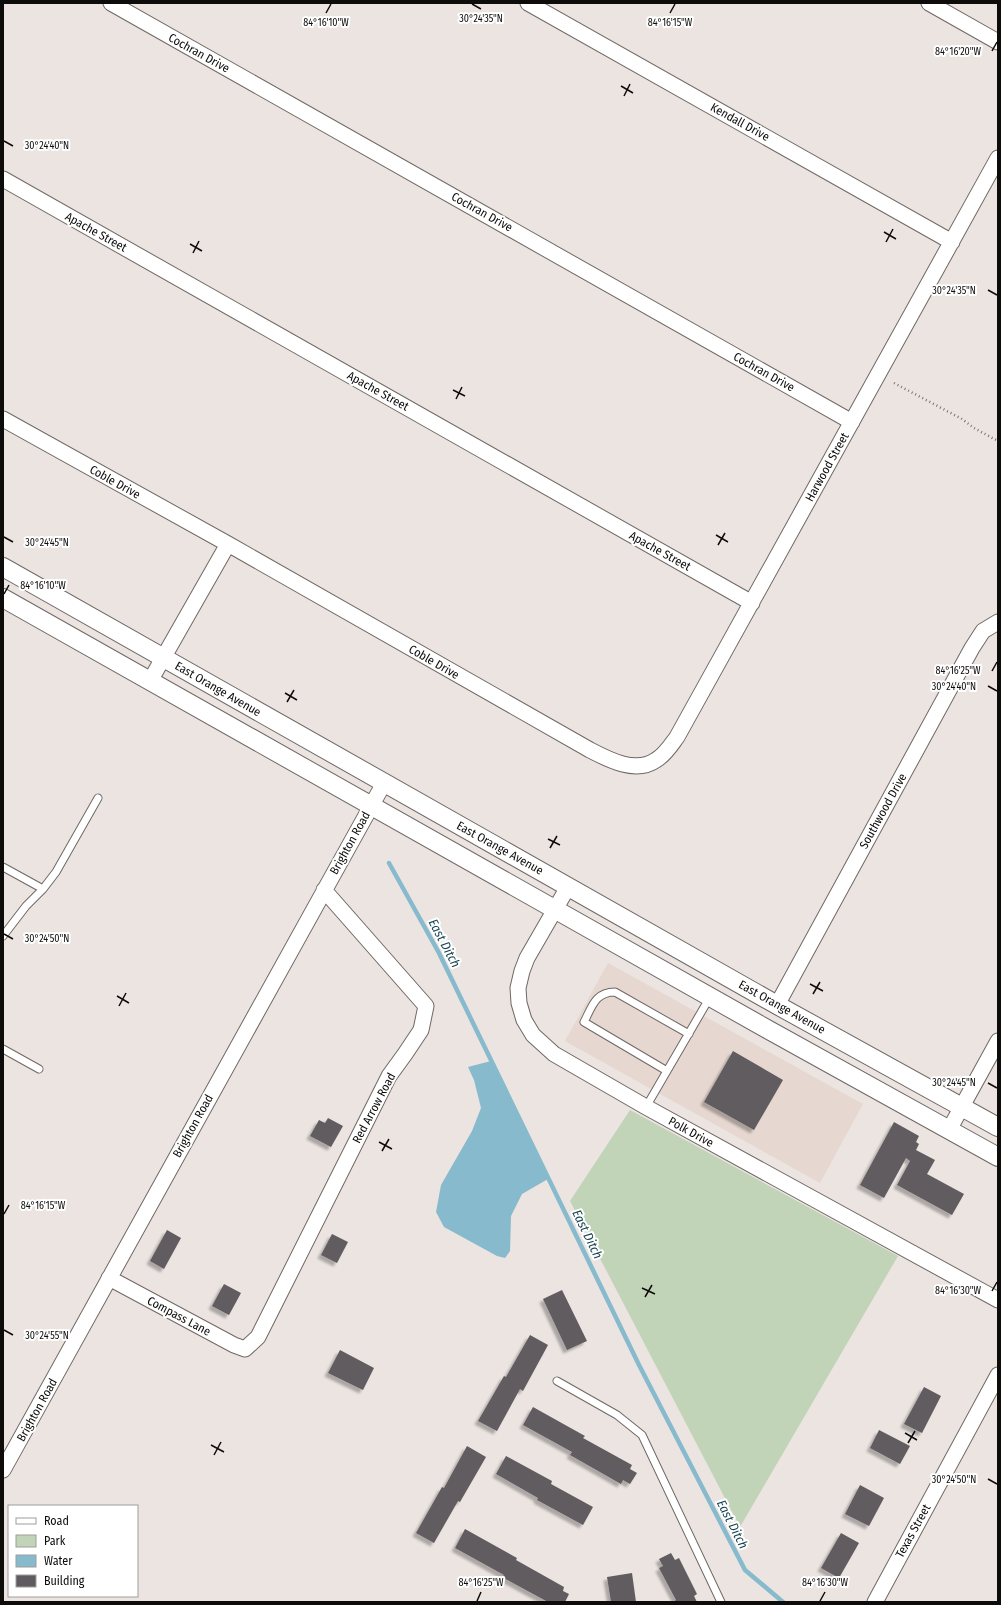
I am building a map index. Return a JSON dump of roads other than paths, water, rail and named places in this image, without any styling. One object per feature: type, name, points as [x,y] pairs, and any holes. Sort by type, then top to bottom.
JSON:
[{"type":"street","name":"Cochran Drive","points":[[111,3],[134,9],[852,422]]},
{"type":"street","name":"Kendall Drive","points":[[528,3],[952,242]]},
{"type":"street","points":[[929,3],[998,42]]},
{"type":"street","name":"Harwood Street","points":[[645,765],[655,761],[664,754],[677,737],[998,158]]},
{"type":"street","name":"Apache Street","points":[[3,179],[752,603]]},
{"type":"street","name":"Coble Drive","points":[[3,419],[228,544],[590,750],[621,764],[645,765]]},
{"type":"street","points":[[150,681],[228,544]]},
{"type":"street","name":"East Orange Avenue","points":[[3,567],[384,783],[998,1127]]},
{"type":"street","points":[[3,598],[555,910],[998,1157]]},
{"type":"street","name":"Southwood Drive","points":[[777,1004],[972,648],[983,631],[997,622]]},
{"type":"street","name":"Brighton Road","points":[[3,1470],[384,783]]},
{"type":"street","name":"Polk Drive","points":[[568,886],[527,958],[518,988],[519,1003],[524,1020],[533,1035],[554,1054],[646,1107],[998,1300]]},
{"type":"street","name":"Red Arrow Road","points":[[250,1346],[258,1337],[388,1076],[421,1030],[426,1006],[324,890]]},
{"type":"street","points":[[949,1130],[998,1041]]},
{"type":"street","name":"Compass Lane","points":[[109,1278],[234,1345],[245,1349],[250,1346]]},
{"type":"street","name":"Texas Street","points":[[875,1602],[998,1375]]},
{"type":"lane","points":[[3,936],[26,906],[43,889],[56,872],[98,798]]},
{"type":"lane","points":[[3,867],[43,889]]},
{"type":"lane","points":[[668,1071],[584,1022],[598,997],[607,992],[615,992],[689,1034]]},
{"type":"lane","points":[[646,1107],[710,997]]},
{"type":"lane","points":[[3,1049],[39,1069]]},
{"type":"lane","points":[[557,1381],[617,1415],[642,1434],[721,1602]]},
{"type":"water","points":[[491,1061],[548,1179],[522,1194],[511,1216],[510,1251],[505,1258],[497,1256],[444,1227],[436,1212],[441,1185],[472,1131],[481,1108],[474,1080],[468,1067]]},
{"type":"waterway","name":"East Ditch","points":[[389,863],[439,953],[639,1365],[745,1570],[783,1602]]}]
